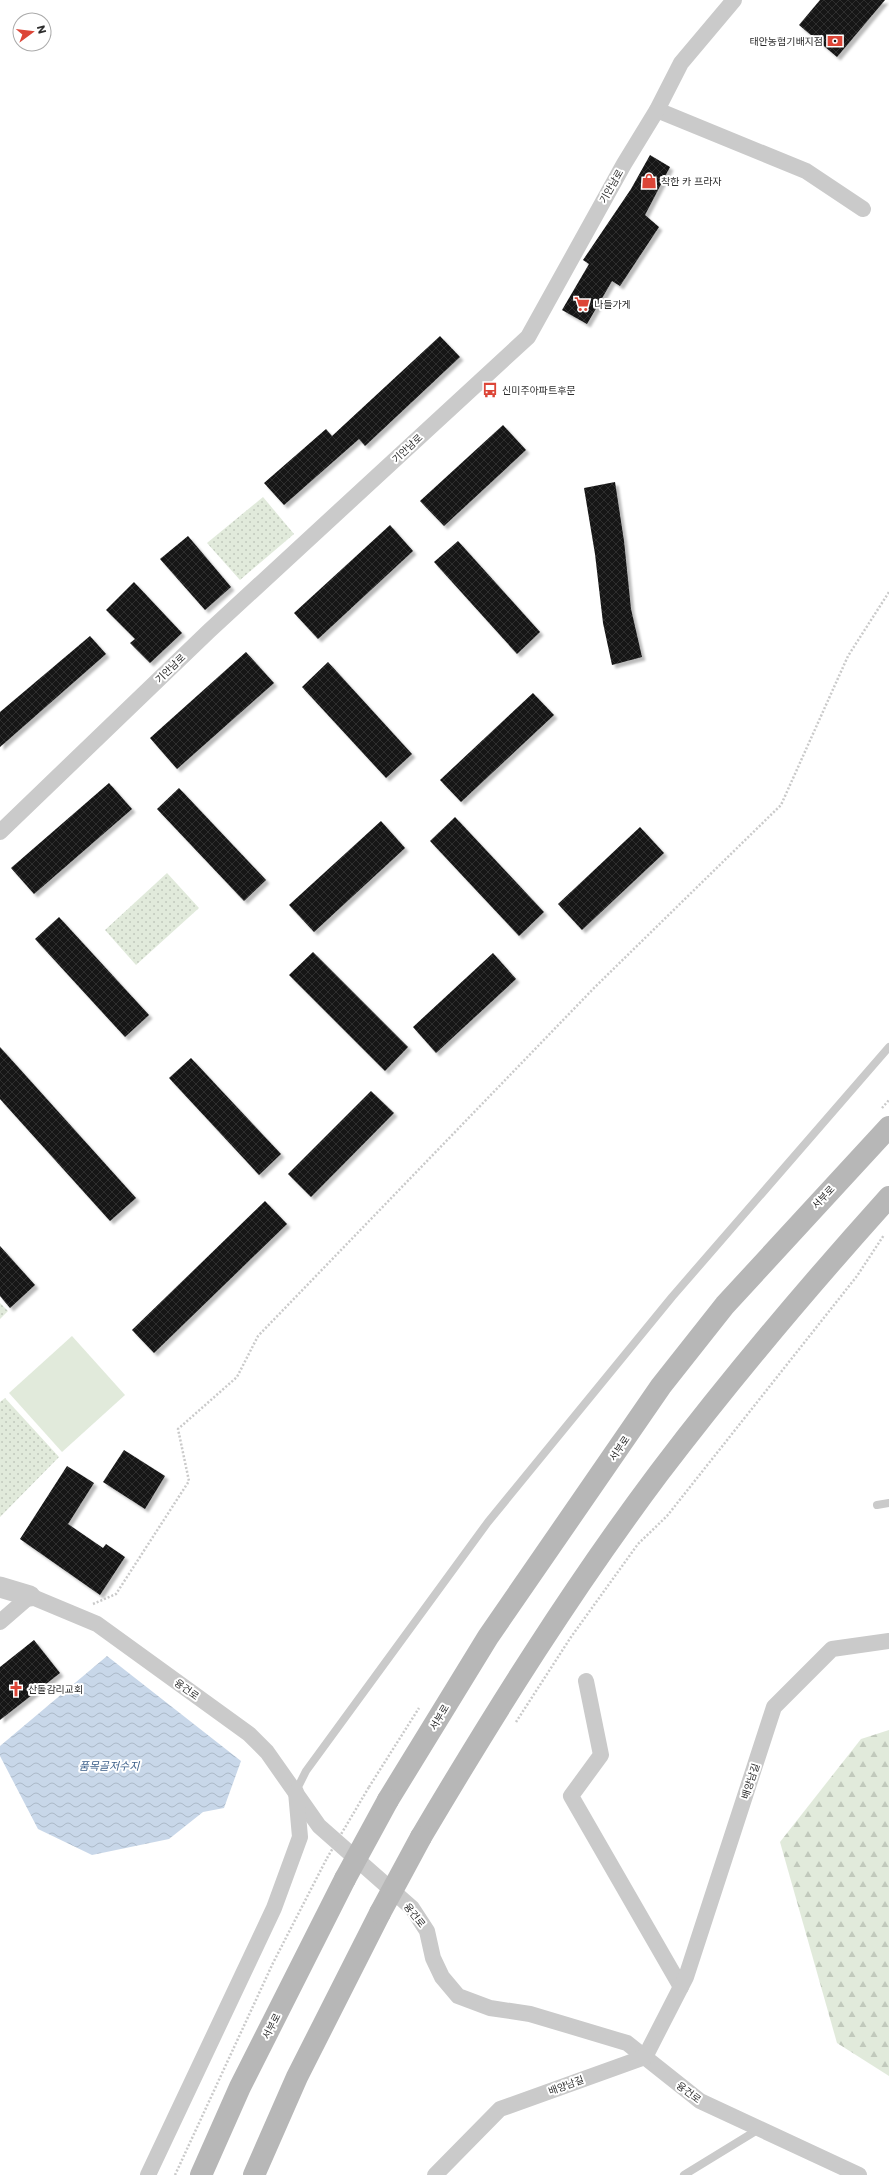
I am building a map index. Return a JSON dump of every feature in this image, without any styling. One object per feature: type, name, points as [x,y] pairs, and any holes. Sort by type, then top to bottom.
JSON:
[{"type":"main road","name":"서부로","points":[[201,2175],[240,2087],[345,1879],[388,1800],[488,1637],[660,1386],[725,1305],[889,1127]]},
{"type":"main road","points":[[254,2175],[297,2077],[380,1913],[421,1836],[522,1671],[606,1548],[659,1474],[766,1337],[889,1197]]},
{"type":"street","name":"기안남로","points":[[0,832],[209,631],[528,337],[624,164],[657,110],[681,63],[734,0]]},
{"type":"street","points":[[657,110],[806,172],[863,209]]},
{"type":"street","name":"융건로","points":[[0,1587],[30,1596],[97,1624],[249,1734],[267,1752],[296,1791],[319,1826],[412,1908],[427,1931],[433,1958],[442,1977],[458,1996],[490,2008],[530,2014],[627,2043],[700,2101],[859,2175]]},
{"type":"street","points":[[0,1622],[30,1596]]},
{"type":"street","name":"배양남길","points":[[435,2175],[500,2109],[645,2057],[681,1987],[688,1970],[774,1707],[832,1649],[889,1641]]},
{"type":"street","points":[[586,1681],[601,1755],[571,1796],[681,1987]]},
{"type":"street","points":[[148,2175],[274,1908],[300,1837],[296,1791]]},
{"type":"lane","points":[[296,1791],[306,1771],[395,1653],[488,1522],[672,1297],[889,1047]]},
{"type":"lane","points":[[877,1505],[889,1503]]},
{"type":"lane","points":[[684,2175],[760,2129]]},
{"type":"path","points":[[73,1614],[116,1594],[189,1481],[178,1430],[237,1377],[258,1336],[596,987],[782,805],[848,656],[889,592]]},
{"type":"path","points":[[515,1724],[571,1637],[638,1544],[667,1516],[857,1276],[886,1232]]},
{"type":"path","points":[[175,2175],[272,1963],[327,1858],[369,1787]]},
{"type":"green space","points":[[263,497],[294,534],[240,580],[207,543]]},
{"type":"green space","points":[[167,873],[199,908],[136,965],[105,930]]},
{"type":"green space","points":[[0,1303],[8,1311],[0,1319]]},
{"type":"green space","points":[[72,1336],[125,1395],[62,1452],[9,1393]]},
{"type":"green space","points":[[5,1398],[59,1457],[0,1517],[0,1402]]},
{"type":"green space","points":[[889,1730],[889,2076],[837,2043],[780,1842],[861,1739]]},
{"type":"water","name":"품목골저수지","points":[[107,1656],[241,1761],[224,1808],[203,1812],[169,1839],[92,1855],[38,1829],[0,1756],[0,1746]]},
{"type":"building","name":"태안농협기배지점","points":[[820,0],[885,0],[837,57],[799,25]]},
{"type":"building","points":[[650,155],[670,167],[645,215],[659,227],[620,286],[612,281],[587,324],[562,310],[589,264],[583,260],[631,189]]},
{"type":"building","points":[[440,336],[460,357],[365,446],[359,439],[284,505],[264,483],[326,429],[332,436]]},
{"type":"building","points":[[503,425],[526,450],[444,526],[420,501]]},
{"type":"building","points":[[615,482],[624,541],[631,609],[642,657],[612,665],[603,623],[595,554],[584,488]]},
{"type":"building","points":[[390,525],[413,551],[318,639],[294,613]]},
{"type":"building","points":[[188,536],[231,587],[205,610],[160,559]]},
{"type":"building","points":[[458,541],[540,632],[517,654],[434,562]]},
{"type":"building","points":[[134,582],[182,633],[150,663],[130,643],[135,639],[106,610]]},
{"type":"building","points":[[90,636],[106,654],[0,747],[0,712]]},
{"type":"building","points":[[246,652],[274,683],[177,769],[150,738]]},
{"type":"building","points":[[328,662],[412,754],[386,778],[302,687]]},
{"type":"building","points":[[533,693],[554,715],[461,802],[440,780]]},
{"type":"building","points":[[109,783],[132,809],[34,894],[11,868]]},
{"type":"building","points":[[179,788],[266,880],[244,901],[157,809]]},
{"type":"building","points":[[455,817],[544,912],[519,936],[430,841]]},
{"type":"building","points":[[381,821],[405,848],[314,932],[289,905]]},
{"type":"building","points":[[640,827],[664,853],[582,930],[558,904]]},
{"type":"building","points":[[59,917],[149,1015],[125,1037],[35,939]]},
{"type":"building","points":[[313,952],[408,1047],[385,1071],[289,975]]},
{"type":"building","points":[[493,953],[516,979],[436,1053],[413,1027]]},
{"type":"building","points":[[0,1047],[136,1198],[110,1221],[0,1099]]},
{"type":"building","points":[[191,1058],[281,1154],[259,1175],[169,1078]]},
{"type":"building","points":[[371,1091],[394,1113],[311,1197],[288,1174]]},
{"type":"building","points":[[265,1201],[287,1224],[154,1353],[132,1330]]},
{"type":"building","points":[[0,1246],[35,1285],[10,1308],[0,1296]]},
{"type":"building","points":[[124,1450],[165,1476],[145,1509],[103,1482]]},
{"type":"building","points":[[67,1466],[94,1483],[68,1524],[103,1548],[106,1544],[125,1557],[100,1595],[20,1539]]},
{"type":"building","points":[[34,1640],[60,1673],[0,1720],[0,1667]]},
{"type":"place","name":"태안농협기배지점","points":[[835,41]]},
{"type":"place","name":"착한 카 프라자","points":[[649,181]]},
{"type":"place","name":"나들가게","points":[[582,304]]},
{"type":"place","name":"신미주아파트후문","points":[[490,390]]},
{"type":"place","name":"산돌감리교회","points":[[16,1689]]}]
